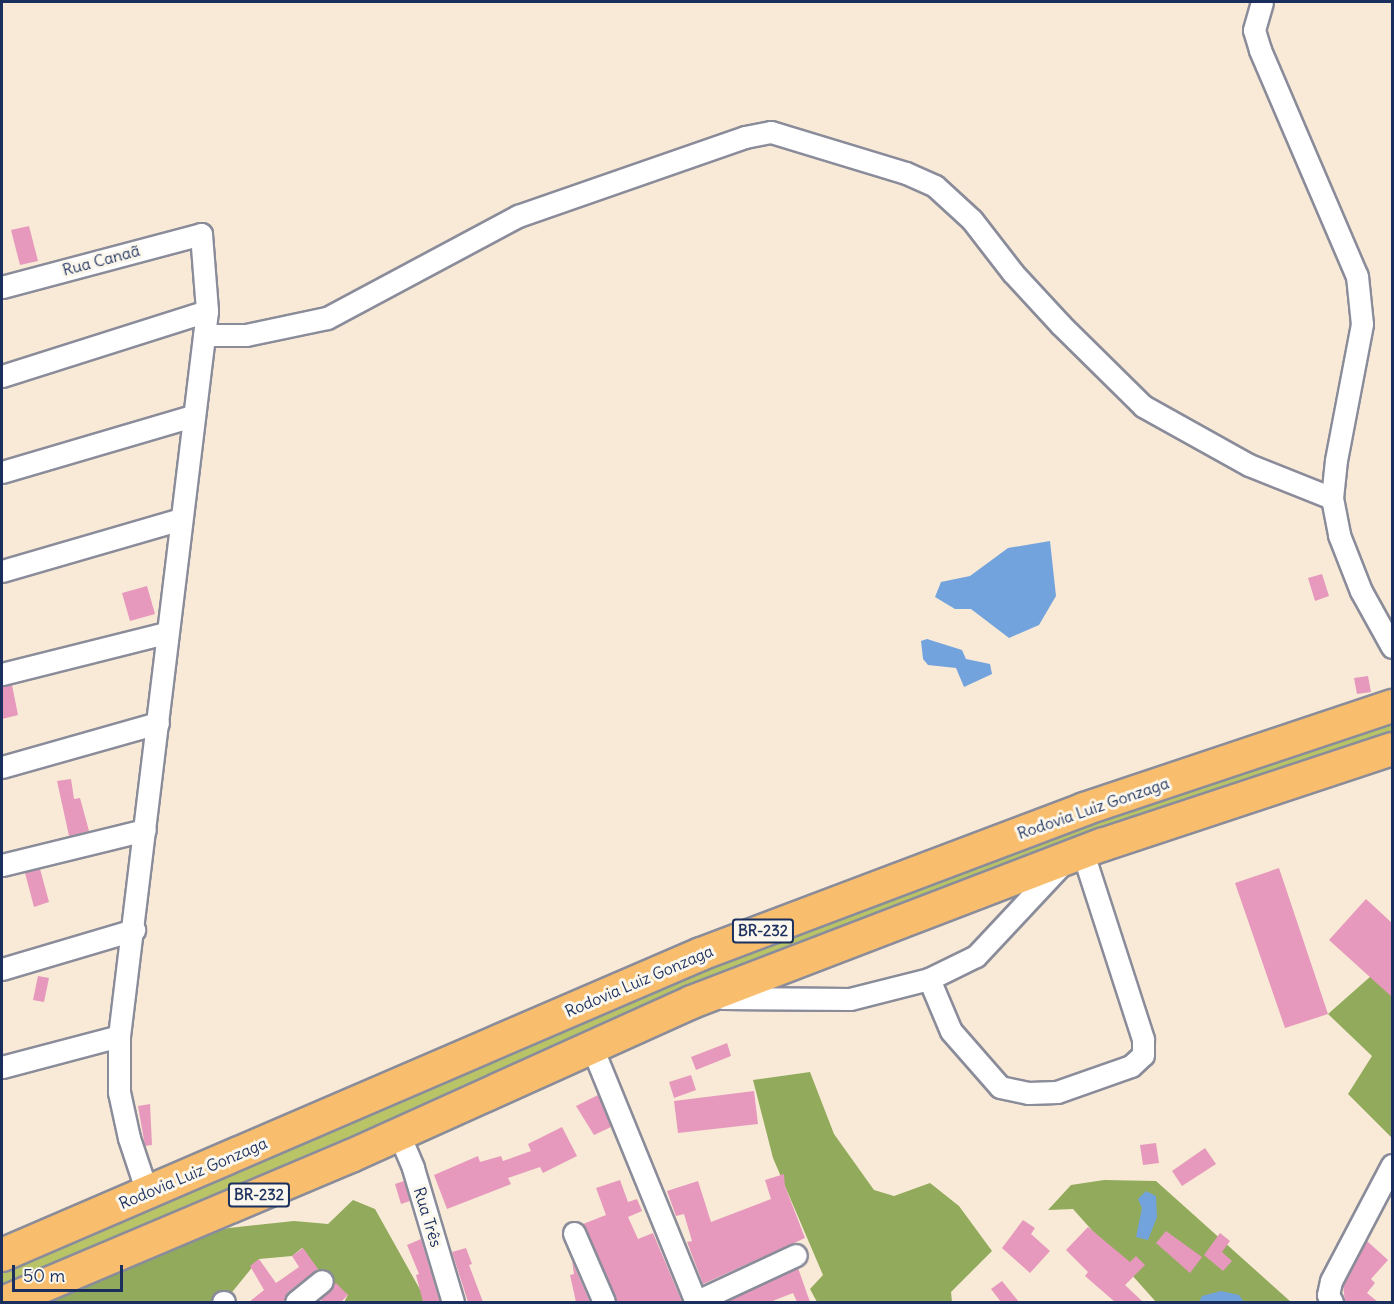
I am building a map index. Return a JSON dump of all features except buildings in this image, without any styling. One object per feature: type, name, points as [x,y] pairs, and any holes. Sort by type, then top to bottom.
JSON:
[{"type":"highway","name":"Rodovia Luiz Gonzaga","points":[[2,1255],[701,954],[1084,809],[1392,706]]},
{"type":"highway","name":"BR-232","points":[[5,1302],[106,1262],[692,1002],[1074,857],[1392,748]]},
{"type":"street","points":[[1262,2],[1254,30],[1260,50],[1357,276],[1362,324],[1336,460],[1332,498],[1339,535],[1361,591],[1392,647]]},
{"type":"street","points":[[204,335],[258,333],[327,318],[519,216],[745,137],[771,132],[906,173],[935,186],[972,220],[1053,316],[1143,406],[1249,465],[1332,498]]},
{"type":"street","name":"Rua Canaã","points":[[2,287],[201,234],[207,312]]},
{"type":"street","points":[[2,376],[207,312],[165,633],[158,723],[134,930],[119,1035],[119,1092],[129,1138],[147,1192]]},
{"type":"street","points":[[2,472],[192,416]]},
{"type":"street","points":[[2,572],[181,519]]},
{"type":"street","points":[[2,674],[165,633]]},
{"type":"street","points":[[2,766],[158,723]]},
{"type":"street","points":[[2,865],[145,830]]},
{"type":"street","points":[[692,1002],[732,996],[850,999],[929,979],[976,956],[1074,857],[1143,1039],[1143,1055],[1131,1066],[1056,1092],[1028,1093],[1000,1087],[951,1031],[929,979]]},
{"type":"street","points":[[2,969],[134,930]]},
{"type":"street","points":[[2,1067],[119,1035]]},
{"type":"street","points":[[591,1045],[631,1137],[658,1214],[696,1302],[796,1255]]},
{"type":"street","name":"Rua Três","points":[[398,1132],[453,1302]]},
{"type":"street","points":[[1332,1302],[1328,1295],[1331,1281],[1392,1165]]},
{"type":"street","points":[[574,1233],[604,1302]]},
{"type":"street","points":[[296,1302],[322,1281]]},
{"type":"green space","points":[[1392,720],[1392,738],[960,887],[558,1043],[392,1119],[2,1287],[2,1265],[813,923]]},
{"type":"green space","points":[[1371,976],[1392,996],[1392,1138],[1348,1094],[1372,1056],[1328,1014]]},
{"type":"green space","points":[[810,1072],[834,1134],[874,1190],[894,1196],[930,1183],[959,1206],[992,1251],[951,1292],[952,1302],[817,1302],[810,1289],[823,1275],[773,1158],[753,1080]]},
{"type":"green space","points":[[1104,1180],[1156,1181],[1291,1302],[1156,1302],[1073,1209],[1048,1210],[1071,1185]]},
{"type":"green space","points":[[353,1200],[375,1209],[427,1302],[344,1302],[348,1295],[321,1274],[302,1248],[292,1256],[259,1259],[224,1302],[39,1302],[190,1237],[229,1228],[294,1221],[328,1224]]},
{"type":"water","points":[[1050,541],[1056,596],[1039,625],[1009,638],[971,609],[955,609],[935,597],[941,582],[970,576],[1008,548]]},
{"type":"water","points":[[927,639],[962,650],[966,659],[990,664],[992,674],[964,687],[956,668],[928,665],[923,659],[921,641]]},
{"type":"water","points":[[1146,1191],[1156,1196],[1157,1217],[1148,1240],[1136,1237],[1142,1208],[1138,1199]]},
{"type":"water","points":[[1221,1291],[1239,1295],[1244,1302],[1199,1302],[1202,1296]]}]
